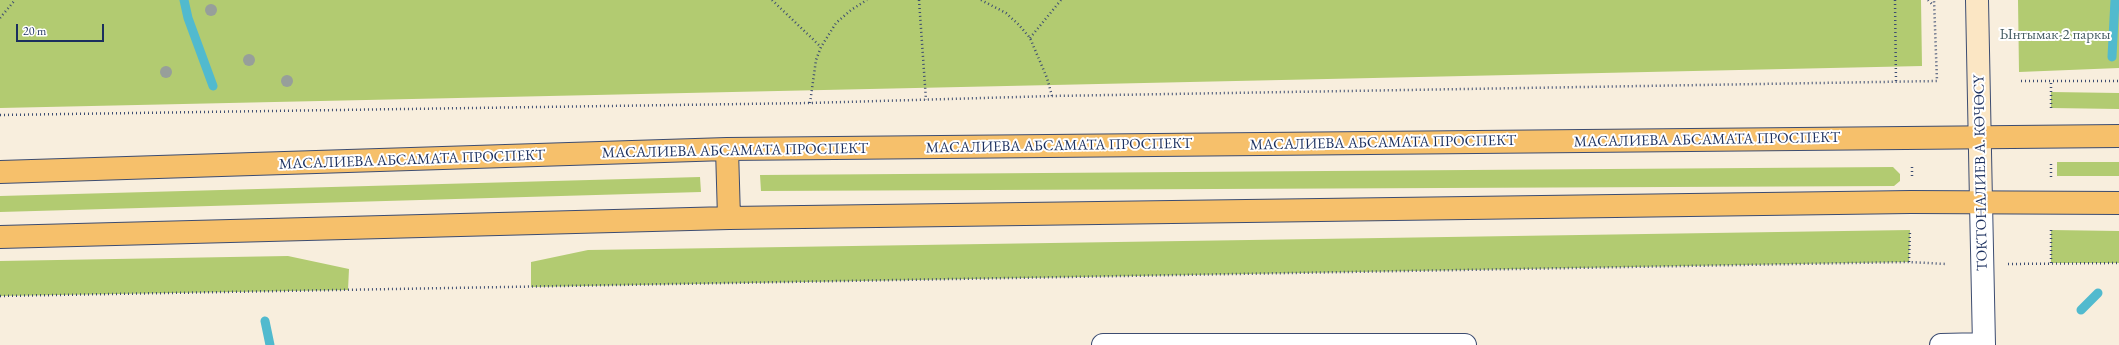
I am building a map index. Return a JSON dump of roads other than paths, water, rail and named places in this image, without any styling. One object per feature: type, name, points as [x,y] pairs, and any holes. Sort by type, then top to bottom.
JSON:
[{"type":"main road","name":"ТОКТОНАЛИЕВ А. КӨЧӨСҮ","points":[[1977,0],[1981,202]]},
{"type":"main road","name":"МАСАЛИЕВА АБСАМАТА ПРОСПЕКТ","points":[[0,172],[726,149],[2119,136]]},
{"type":"main road","points":[[726,149],[729,218]]},
{"type":"main road","points":[[0,237],[729,218],[1981,202],[2119,203]]},
{"type":"street","name":"ТОКТОНАЛИЕВ А. КӨЧӨСҮ","points":[[1981,202],[1984,344]]},
{"type":"street","points":[[1941,345],[1984,344]]},
{"type":"street","points":[[1103,345],[1465,345]]},
{"type":"waterway","points":[[184,0],[188,18],[213,86]]},
{"type":"waterway","points":[[2112,57],[2115,0]]},
{"type":"waterway","points":[[2081,310],[2098,293]]},
{"type":"waterway","points":[[265,321],[270,345]]},
{"type":"park label","name":"Ынтымак-2 паркы","points":[[2055,35]]}]
